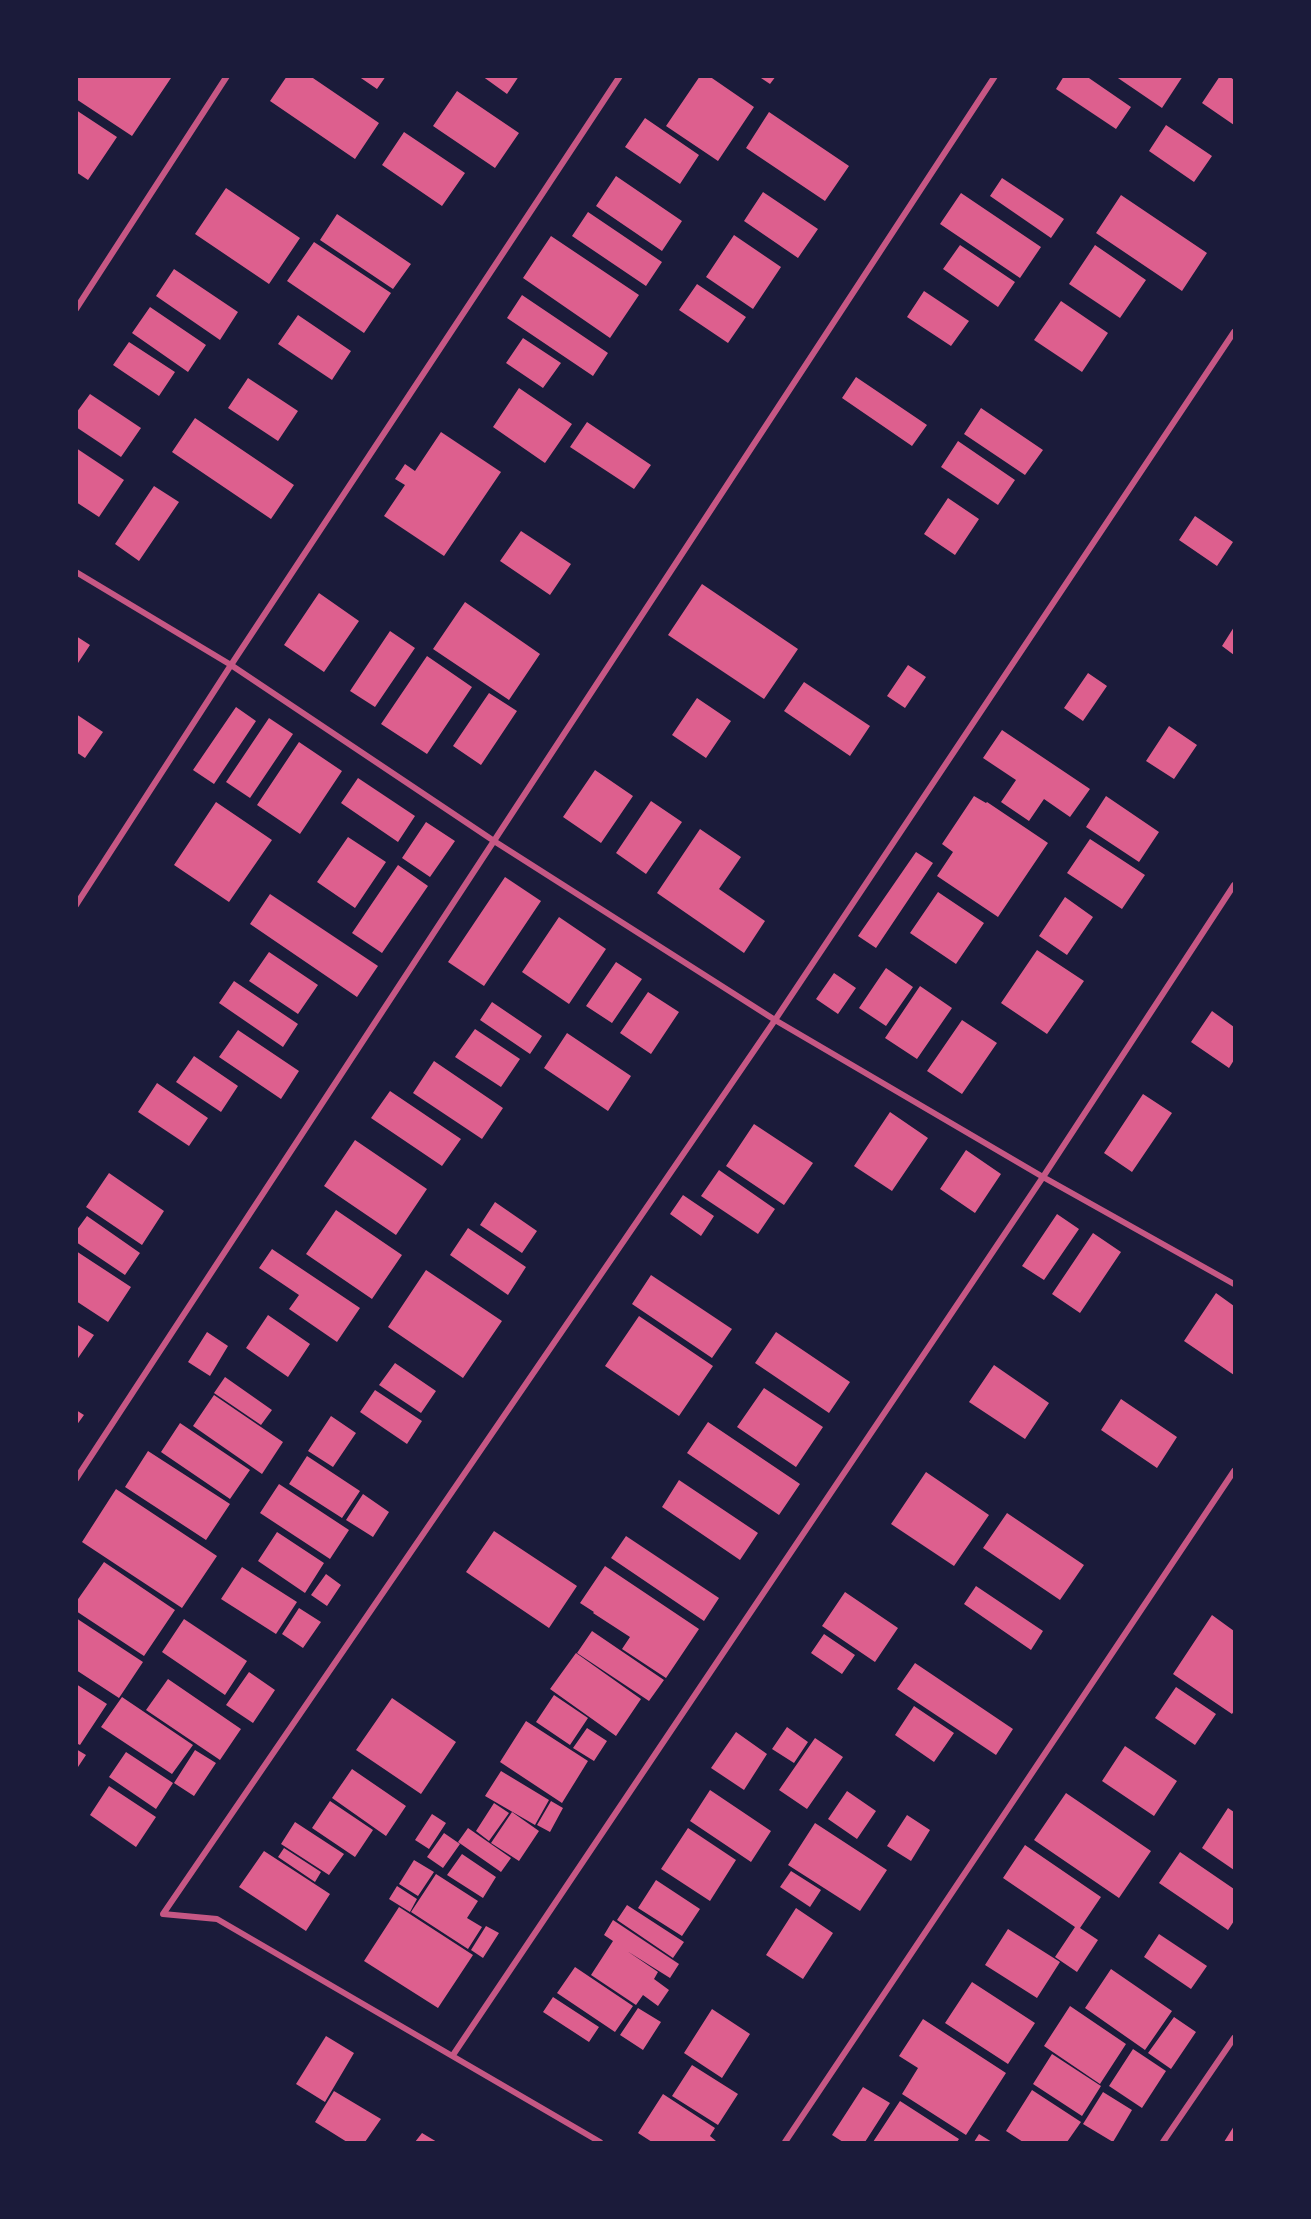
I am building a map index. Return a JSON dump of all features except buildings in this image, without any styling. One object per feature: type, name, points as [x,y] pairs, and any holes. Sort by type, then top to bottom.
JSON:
[{"type":"street","points":[[76,309],[227,76]]},
{"type":"street","points":[[76,905],[231,665],[620,76]]},
{"type":"street","points":[[76,1479],[995,76]]},
{"type":"street","points":[[600,2142],[217,1918],[163,1914],[775,1020],[1234,332]]},
{"type":"street","points":[[76,572],[231,665],[494,841],[775,1020],[1043,1177],[1234,1284]]},
{"type":"street","points":[[453,2055],[1043,1177],[1234,885]]},
{"type":"street","points":[[785,2142],[1234,1471]]},
{"type":"street","points":[[1163,2142],[1234,2038]]}]
